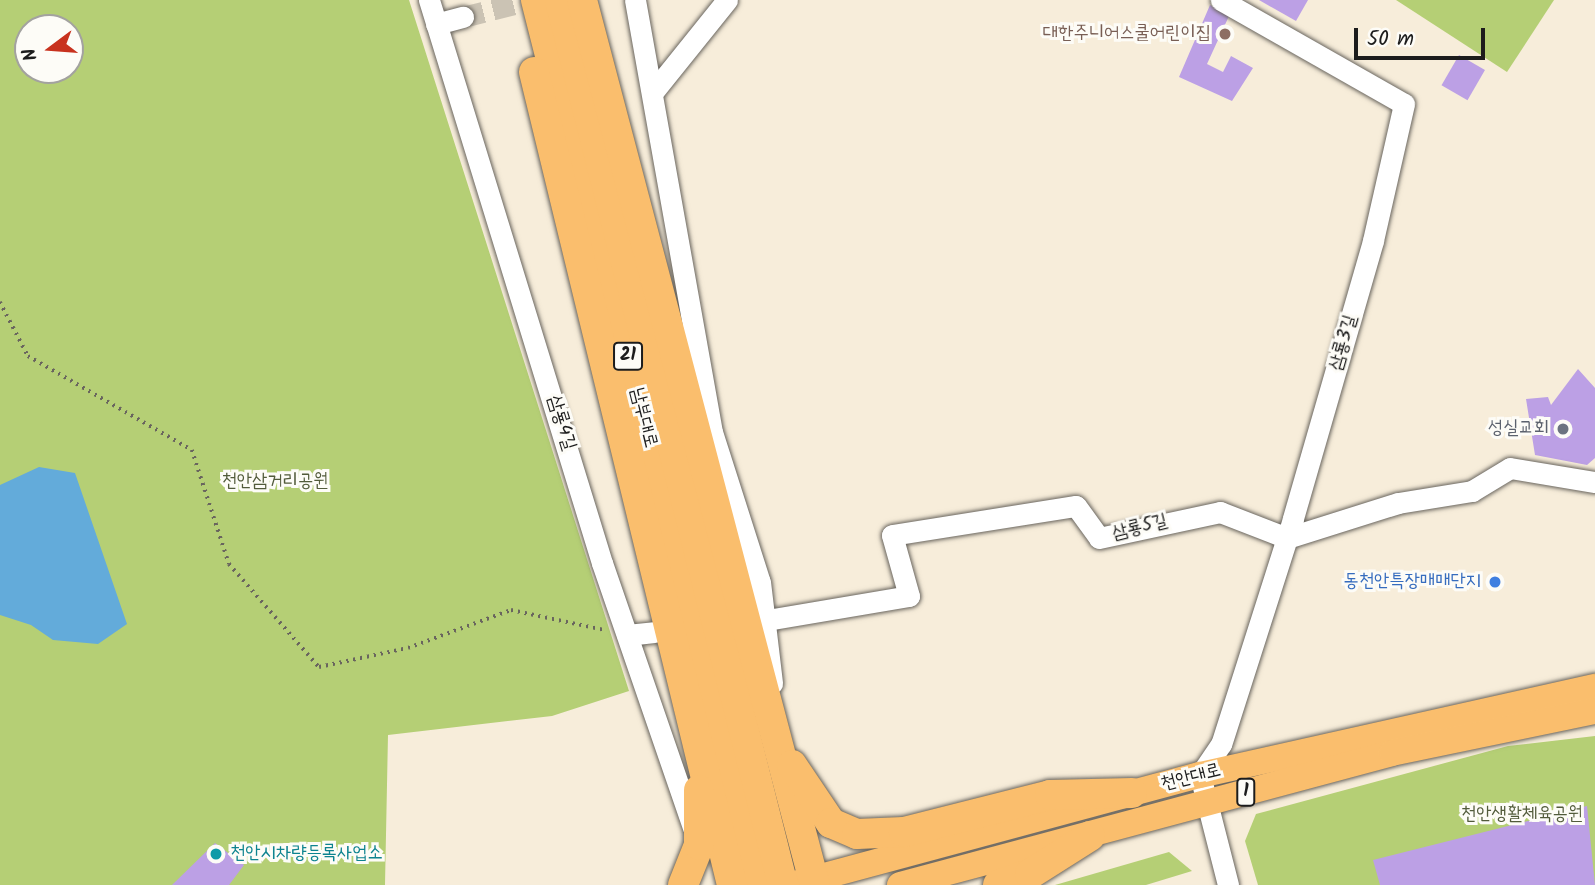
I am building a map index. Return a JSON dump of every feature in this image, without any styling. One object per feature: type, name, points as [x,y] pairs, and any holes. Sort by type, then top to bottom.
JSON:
[{"type":"highway","points":[[516,0],[701,741],[732,885]]},
{"type":"highway","name":"남부대로","points":[[536,0],[729,710]]},
{"type":"highway","name":"남부대로","points":[[560,0],[729,710]]},
{"type":"highway","points":[[582,0],[768,723],[806,883]]},
{"type":"highway","name":"21","points":[[729,710],[761,885]]},
{"type":"highway","name":"21","points":[[729,710],[783,885]]},
{"type":"highway","points":[[768,723],[809,797],[831,823],[858,834],[904,832],[1050,795],[1132,793]]},
{"type":"highway","points":[[682,885],[699,845],[701,741]]},
{"type":"highway","points":[[998,885],[1030,874],[1090,836]]},
{"type":"main road","name":"천안대로","points":[[806,883],[1200,775],[1595,687]]},
{"type":"main road","name":"천안대로","points":[[900,885],[1090,836],[1206,802],[1503,726],[1595,711]]},
{"type":"street","name":"삼룡4길","points":[[429,0],[627,635],[699,845]]},
{"type":"street","points":[[635,0],[712,432],[762,618],[768,723]]},
{"type":"street","points":[[653,92],[727,0]]},
{"type":"street","name":"삼룡3길","points":[[1200,775],[1221,744],[1287,538],[1373,241],[1404,104],[1221,0]]},
{"type":"street","points":[[436,24],[463,17]]},
{"type":"street","points":[[1287,538],[1398,503],[1472,491],[1510,468],[1595,482]]},
{"type":"street","name":"삼룡5길","points":[[762,618],[909,596],[892,535],[1076,506],[1099,538],[1220,512],[1287,538]]},
{"type":"street","points":[[627,635],[654,632]]},
{"type":"street","points":[[1200,775],[1228,885]]},
{"type":"path","points":[[0,302],[28,356],[192,450],[229,564],[320,667],[408,648],[511,610],[627,635]]},
{"type":"green space","name":"천안삼거리공원","points":[[0,0],[409,0],[629,691],[552,716],[388,735],[385,885],[0,885]]},
{"type":"green space","points":[[1396,0],[1554,0],[1507,72]]},
{"type":"green space","name":"천안생활체육공원","points":[[1595,736],[1595,885],[1258,885],[1245,841],[1256,814],[1508,746]]},
{"type":"green space","points":[[1169,852],[1192,871],[1146,885],[1055,885]]},
{"type":"water","points":[[39,467],[75,473],[127,624],[98,644],[53,640],[31,625],[0,615],[0,485]]},
{"type":"building","points":[[1259,0],[1308,0],[1296,21]]},
{"type":"building","points":[[1210,5],[1229,16],[1207,64],[1223,72],[1231,56],[1253,68],[1232,101],[1179,77]]},
{"type":"building","points":[[1459,55],[1485,70],[1467,100],[1442,85]]},
{"type":"building","name":"성실교회","points":[[1578,369],[1595,388],[1595,458],[1587,465],[1535,455],[1526,399],[1548,397],[1551,405]]},
{"type":"building","points":[[1587,806],[1595,885],[1380,885],[1373,860]]},
{"type":"building","name":"천안시차량등록사업소","points":[[215,843],[244,865],[229,885],[172,885]]},
{"type":"tunnel","points":[[463,17],[531,0]]},
{"type":"place","name":"대한주니어스쿨어린이집","points":[[1225,34]]},
{"type":"place","name":"성실교회","points":[[1563,429]]},
{"type":"place","name":"동천안특장매매단지","points":[[1495,582]]},
{"type":"place","name":"천안시차량등록사업소","points":[[216,854]]}]
